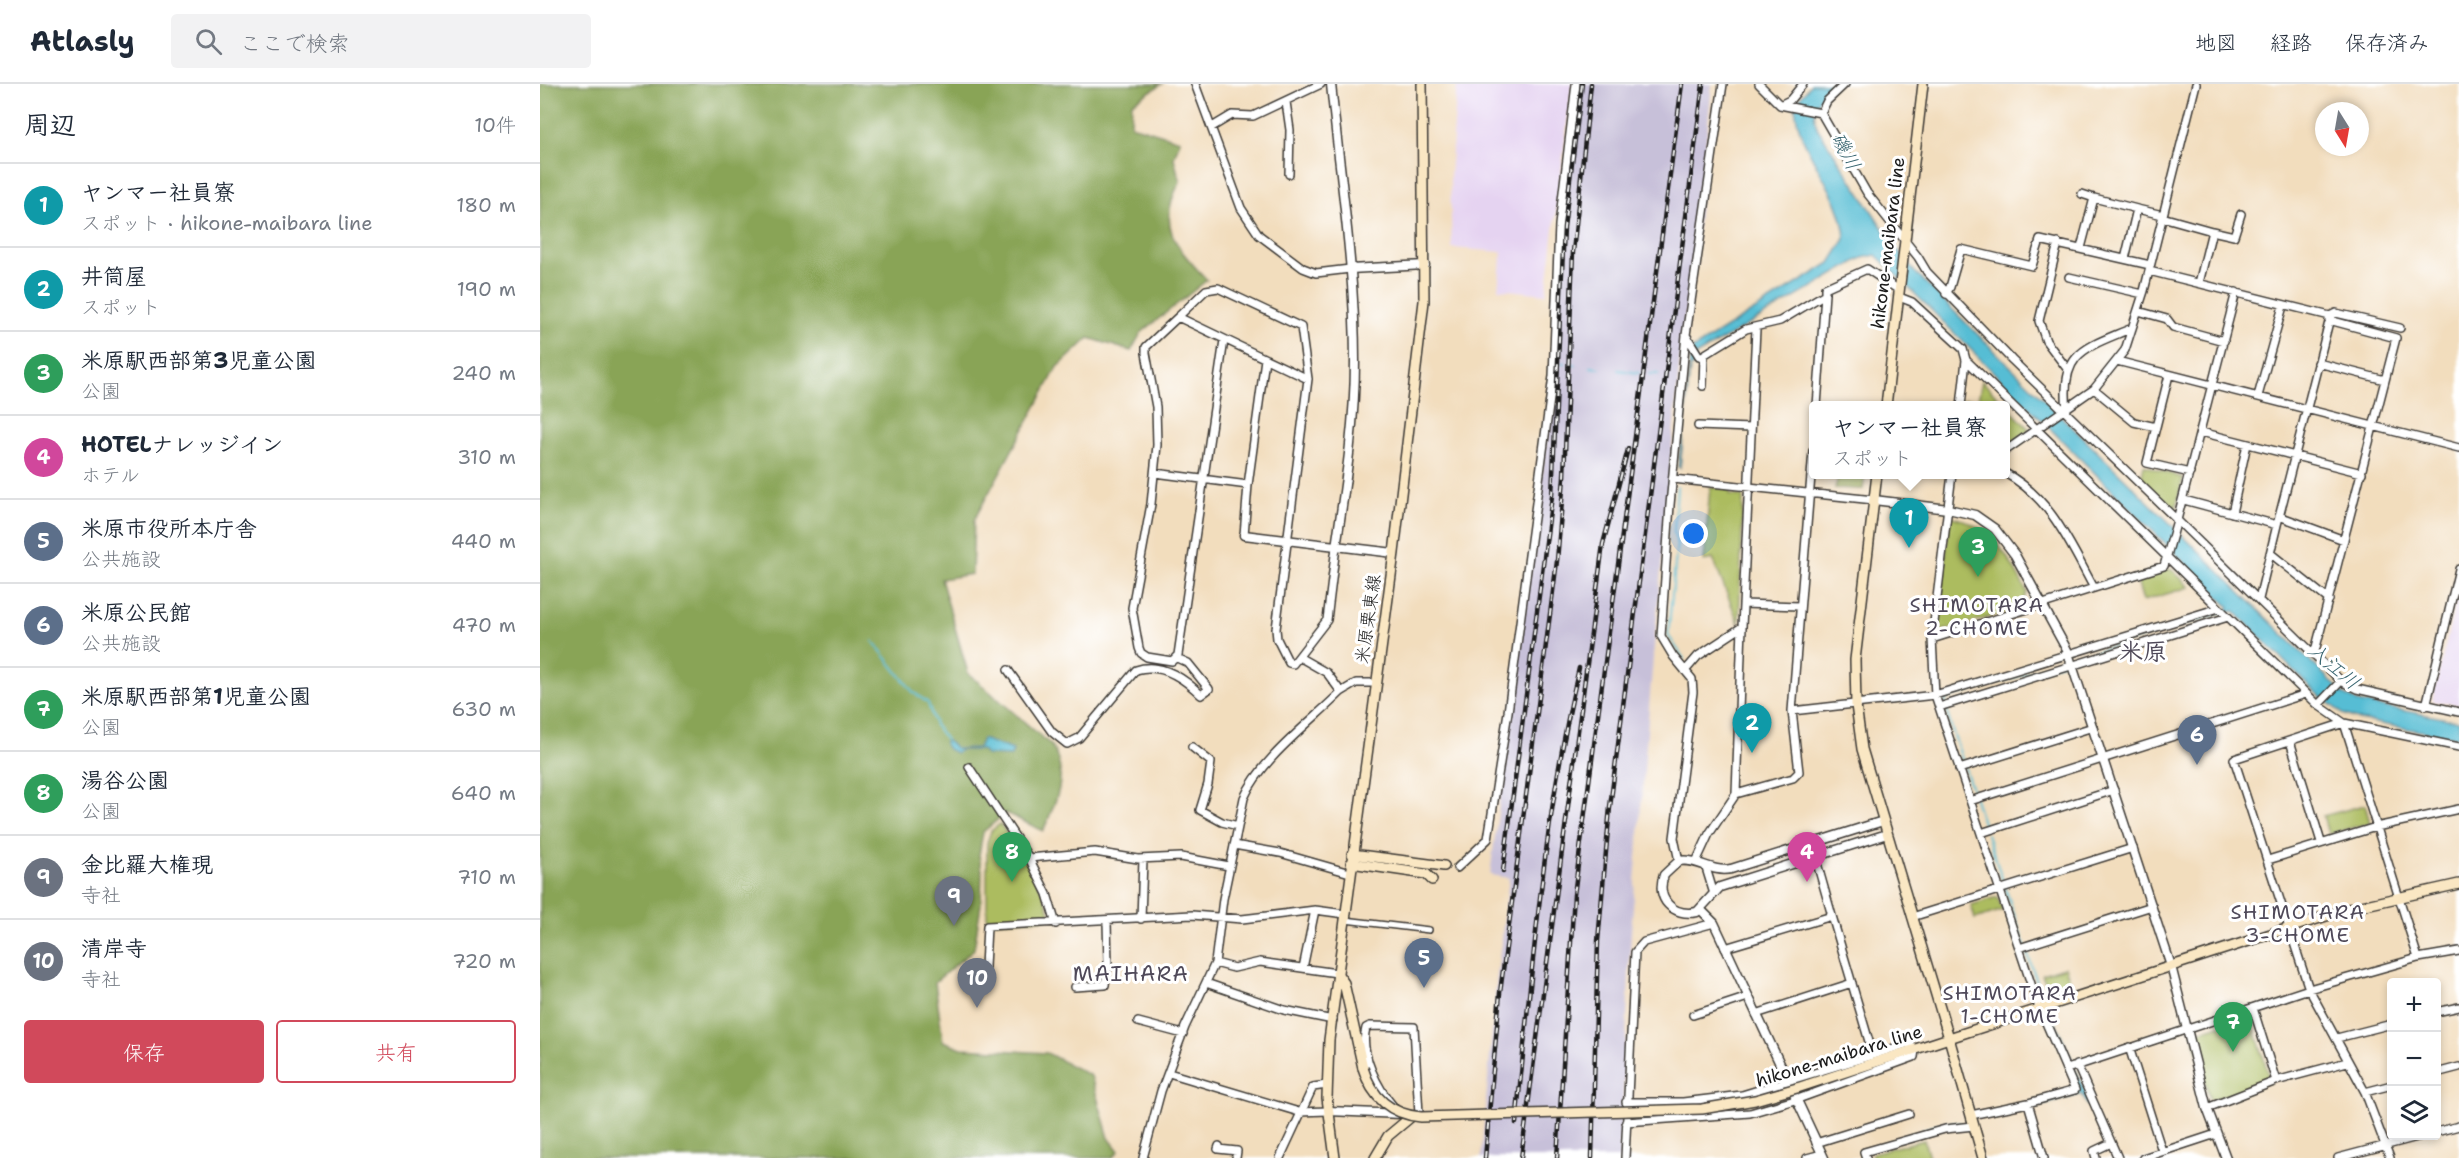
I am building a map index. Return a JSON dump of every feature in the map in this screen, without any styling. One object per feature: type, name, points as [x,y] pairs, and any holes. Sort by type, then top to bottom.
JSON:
[{"type":"main road","name":"米原栗東線","points":[[1335,1158],[1328,1111],[1327,1085],[1337,973],[1394,553],[1424,301],[1422,84]]},
{"type":"main road","name":"hikone-maibara line","points":[[1886,401],[1923,84]]},
{"type":"main road","name":"hikone-maibara line","points":[[1337,973],[1344,983],[1363,1068],[1370,1087],[1380,1101],[1394,1111],[1415,1115],[1702,1109],[1755,1100],[1797,1088],[1949,1038],[1862,749],[1856,705],[1855,660],[1876,479]]},
{"type":"main road","points":[[1351,863],[1444,866]]},
{"type":"main road","points":[[1351,863],[1425,874],[1432,880]]},
{"type":"main road","points":[[1983,1158],[1949,1038],[2288,927],[2398,896],[2459,884]]},
{"type":"main road","points":[[1375,1158],[1388,1136],[1415,1115]]},
{"type":"street","points":[[1195,84],[1241,208],[1258,235],[1303,268],[1316,273],[1350,269],[1425,266]]},
{"type":"street","points":[[1212,127],[1232,115],[1253,116],[1320,84]]},
{"type":"street","points":[[1177,658],[1172,661],[1143,655],[1132,614],[1155,473],[1156,407],[1146,347],[1206,290],[1218,288],[1301,327],[1308,379],[1276,635],[1288,663],[1293,664],[1327,620],[1349,455],[1354,386],[1355,324],[1331,84]]},
{"type":"street","points":[[1457,868],[1488,839],[1508,712],[1553,376],[1559,225],[1576,84]]},
{"type":"street","points":[[1680,861],[1674,838],[1693,693],[1692,679],[1662,636],[1686,335],[1723,84]]},
{"type":"street","points":[[1759,84],[1783,106],[1819,113],[1867,193],[1905,246],[1946,294],[2176,523],[2259,599],[2314,654],[2339,683],[2426,706],[2459,712]]},
{"type":"street","points":[[1783,106],[1803,84]]},
{"type":"street","points":[[1819,113],[1827,101],[1845,84]]},
{"type":"street","points":[[2010,448],[2094,389],[2125,350],[2143,294],[2196,84]]},
{"type":"street","points":[[1286,102],[1290,130],[1289,174]]},
{"type":"street","points":[[2082,194],[2234,236],[2241,214]]},
{"type":"street","points":[[2081,248],[2094,198]]},
{"type":"street","points":[[2125,259],[2137,209]]},
{"type":"street","points":[[2199,283],[2212,231]]},
{"type":"street","points":[[1946,294],[1961,249],[2032,266],[2040,240],[2125,259],[2199,283],[2396,338],[2314,654]]},
{"type":"street","points":[[2058,243],[2039,321],[2046,341],[2067,370]]},
{"type":"street","points":[[1817,401],[1825,288],[1867,269],[1899,291],[1963,349],[1966,360],[1961,401]]},
{"type":"street","points":[[2069,277],[2143,294]]},
{"type":"street","points":[[1932,639],[2164,566],[2184,500],[2236,292]]},
{"type":"street","points":[[1701,356],[1746,329],[1756,329],[1780,321],[1825,294]]},
{"type":"street","points":[[2258,396],[2283,306]]},
{"type":"street","points":[[2138,311],[2166,319],[2173,327],[2224,341]]},
{"type":"street","points":[[2259,599],[2330,318],[2336,313],[2400,328]]},
{"type":"street","points":[[1178,317],[1308,379]]},
{"type":"street","points":[[2064,410],[2064,387],[2067,370],[2073,359],[2083,351],[2132,328]]},
{"type":"street","points":[[1696,862],[1709,834],[1736,794],[1756,329]]},
{"type":"street","points":[[1686,335],[1701,356],[1702,386]]},
{"type":"street","points":[[1177,658],[1224,340]]},
{"type":"street","points":[[1265,359],[1248,485],[1244,535],[1336,548],[1394,553]]},
{"type":"street","points":[[1966,360],[2039,428],[2306,694],[2320,702],[2344,723],[2459,747]]},
{"type":"street","points":[[2117,361],[2459,448]]},
{"type":"street","points":[[2319,363],[2385,380]]},
{"type":"street","points":[[2169,375],[2147,463],[2190,473]]},
{"type":"street","points":[[2094,389],[2134,422],[2156,427]]},
{"type":"street","points":[[1698,426],[1751,428]]},
{"type":"street","points":[[2201,432],[2362,473]]},
{"type":"street","points":[[2232,513],[2247,444]]},
{"type":"street","points":[[1155,473],[1248,485]]},
{"type":"street","points":[[2010,476],[2027,487],[2055,517],[2094,588]]},
{"type":"street","points":[[1673,479],[1948,508],[1975,516],[1995,529],[2007,542],[2071,660],[2171,966],[2207,1108],[2226,1158]]},
{"type":"street","points":[[1736,794],[1793,778],[1799,772],[1792,711],[1811,479]]},
{"type":"street","points":[[1951,479],[1932,639],[1935,695],[1985,831],[2023,947],[2040,1008],[2072,1067],[2108,1145],[2118,1158]]},
{"type":"street","points":[[2184,500],[2277,525]]},
{"type":"street","points":[[2279,516],[2344,540]]},
{"type":"street","points":[[2270,553],[2329,600]]},
{"type":"street","points":[[2426,706],[2459,569]]},
{"type":"street","points":[[1743,604],[1799,606]]},
{"type":"street","points":[[1939,707],[2071,660],[2223,613]]},
{"type":"street","points":[[1792,711],[1935,695],[2071,660],[2223,613]]},
{"type":"street","points":[[1685,671],[1698,656],[1742,627]]},
{"type":"street","points":[[1299,657],[1327,673],[1341,692]]},
{"type":"street","points":[[1008,670],[1052,732],[1067,744],[1079,738],[1136,670],[1148,668],[1171,673],[1186,680],[1201,695],[1209,688],[1188,663],[1177,658]]},
{"type":"street","points":[[1143,1158],[1156,1104],[1215,963],[1229,866],[1244,798],[1260,769],[1341,692],[1356,683],[1375,683]]},
{"type":"street","points":[[2320,702],[2339,683]]},
{"type":"street","points":[[1974,800],[2306,694]]},
{"type":"street","points":[[2344,723],[2234,759],[2309,989],[2365,1092],[2391,1158]]},
{"type":"street","points":[[2344,723],[2418,958]]},
{"type":"street","points":[[1963,767],[2093,727]]},
{"type":"street","points":[[2290,741],[2321,842]]},
{"type":"street","points":[[1192,747],[1211,762],[1200,810],[1222,822],[1238,826]]},
{"type":"street","points":[[969,767],[1029,858],[1047,894],[1056,924]]},
{"type":"street","points":[[1985,831],[2114,790]]},
{"type":"street","points":[[2268,860],[2376,827],[2459,810]]},
{"type":"street","points":[[1883,821],[1731,869],[1720,871],[1696,862],[1680,861],[1668,870],[1662,882],[1665,903],[1682,913],[1689,914],[1701,910],[1720,887],[1887,834]]},
{"type":"street","points":[[1234,845],[1351,863]]},
{"type":"street","points":[[1912,917],[2133,848]]},
{"type":"street","points":[[1029,858],[1095,852],[1143,859],[1181,857],[1229,866]]},
{"type":"street","points":[[1815,856],[1873,1055]]},
{"type":"street","points":[[1141,919],[1143,859]]},
{"type":"street","points":[[1707,868],[1714,894]]},
{"type":"street","points":[[2023,947],[2152,906]]},
{"type":"street","points":[[985,967],[987,926],[1192,915],[1242,919],[1315,910],[1429,930]]},
{"type":"street","points":[[1303,968],[1315,910]]},
{"type":"street","points":[[1701,910],[1714,923],[1823,1156],[1807,1158]]},
{"type":"street","points":[[1725,948],[1832,916]]},
{"type":"street","points":[[1075,987],[1105,985],[1108,964],[1107,921]]},
{"type":"street","points":[[1625,1158],[1635,952],[1644,942],[1714,923]]},
{"type":"street","points":[[2072,1067],[2309,989],[2418,958],[2459,951]]},
{"type":"street","points":[[1215,963],[1234,968],[1260,963],[1337,973]]},
{"type":"street","points":[[1206,983],[1275,1008],[1333,1020]]},
{"type":"street","points":[[1756,1014],[1852,983]]},
{"type":"street","points":[[1693,1015],[1748,997]]},
{"type":"street","points":[[2441,1011],[2459,1006]]},
{"type":"street","points":[[2253,1008],[2276,1081]]},
{"type":"street","points":[[1138,1022],[1183,1035]]},
{"type":"street","points":[[2337,1038],[2387,1025]]},
{"type":"street","points":[[1401,1114],[1380,1090],[1371,1071],[1365,1036],[1366,1028],[1370,1026],[1414,1027],[1415,1115]]},
{"type":"street","points":[[1626,1102],[1714,1099],[1787,1083],[1909,1043],[1915,1050],[1914,1058],[1904,1062],[1795,1100],[1750,1113],[1626,1122]]},
{"type":"street","points":[[2129,1047],[2162,1152]]},
{"type":"street","points":[[2207,1108],[2276,1081],[2347,1062]]},
{"type":"street","points":[[1971,1115],[2075,1090],[2072,1067]]},
{"type":"street","points":[[2441,1072],[2459,1067]]},
{"type":"street","points":[[1169,1073],[1299,1112],[1465,1114]]},
{"type":"street","points":[[1280,1158],[1312,1087],[1327,1085]]},
{"type":"street","points":[[2365,1092],[2387,1086]]},
{"type":"street","points":[[2028,1103],[2044,1158]]},
{"type":"street","points":[[1816,1143],[1909,1114]]},
{"type":"street","points":[[1866,1158],[1864,1152],[1945,1129],[1974,1126]]},
{"type":"street","points":[[2441,1131],[2459,1126]]},
{"type":"street","points":[[2143,1158],[2216,1134]]},
{"type":"street","points":[[2338,1158],[2405,1140]]},
{"type":"street","points":[[2096,1158],[2094,1151],[2108,1145]]},
{"type":"street","points":[[1219,1146],[1218,1149],[1237,1151],[1236,1158]]},
{"type":"shaded area","points":[[1457,84],[1572,84],[1546,294],[1498,289],[1502,252],[1452,248],[1450,177]]},
{"type":"shaded area","points":[[1580,84],[1712,84],[1696,242],[1681,348],[1653,658],[1631,933],[1620,1158],[1481,1158],[1497,976],[1509,878],[1490,875],[1555,374],[1563,225]]},
{"type":"shaded area","points":[[2459,589],[2459,705],[2432,701]]},
{"type":"green space","points":[[540,84],[1162,84],[1132,103],[1131,125],[1180,140],[1174,158],[1180,182],[1169,212],[1170,224],[1179,246],[1207,280],[1141,333],[1131,351],[1089,338],[1057,368],[974,520],[972,574],[941,579],[968,673],[1051,745],[1060,766],[1059,788],[1043,831],[1006,813],[983,832],[979,855],[982,871],[981,904],[974,949],[935,982],[943,1041],[962,1048],[1047,1053],[1091,1076],[1109,1138],[1119,1151],[1112,1158],[540,1158]]},
{"type":"green space","points":[[1982,381],[2002,401],[1964,401],[1964,399],[1978,400]]},
{"type":"green space","points":[[2010,410],[2030,430],[2010,444]]},
{"type":"green space","points":[[2144,465],[2183,478],[2175,511],[2168,510],[2141,479]]},
{"type":"green space","points":[[1838,479],[1864,479],[1863,489],[1835,488]]},
{"type":"green space","points":[[1710,487],[1730,490],[1730,495],[1743,496],[1739,624],[1713,559],[1704,561]]},
{"type":"green space","points":[[1953,517],[1979,528],[1998,545],[2027,592],[2019,609],[1938,632],[1936,630],[1950,519]]},
{"type":"green space","points":[[2167,569],[2172,570],[2190,587],[2143,601],[2136,578]]},
{"type":"green space","points":[[2365,805],[2370,823],[2328,834],[2323,816]]},
{"type":"green space","points":[[1000,824],[1023,857],[1042,891],[1051,916],[1049,919],[987,922],[987,843],[991,831]]},
{"type":"green space","points":[[1997,897],[2003,910],[1975,919],[1971,905]]},
{"type":"green space","points":[[2065,967],[2073,988],[2050,994],[2042,974]]},
{"type":"green space","points":[[2251,1016],[2270,1080],[2210,1101],[2193,1033]]},
{"type":"green space","points":[[1924,1140],[1929,1158],[1871,1158],[1872,1153]]},
{"type":"water","points":[[1811,84],[1834,84],[1823,94],[1817,104],[1815,122],[1892,242],[1914,271],[2344,694],[2357,702],[2459,721],[2459,738],[2359,720],[2343,714],[2316,693],[2234,611],[2230,612],[2227,609],[2229,607],[1876,255],[1862,258],[1695,356],[1695,365],[1690,368],[1680,468],[1678,467],[1691,350],[1830,263],[1845,239],[1836,204],[1797,122],[1795,104]]},
{"type":"water","points":[[982,739],[1013,750],[1011,756],[986,755],[982,750],[960,750],[956,753],[948,749],[944,743],[946,740],[957,749],[978,748]]},
{"type":"water","points":[[2052,1014],[2073,1062],[2067,1061],[2048,1016]]},
{"type":"water","points":[[2075,1068],[2091,1104],[2087,1105],[2082,1094],[2034,1108],[2035,1103],[2080,1091],[2072,1073]]},
{"type":"waterway","points":[[1572,364],[1576,365]]},
{"type":"waterway","points":[[1591,367],[1600,368]]},
{"type":"waterway","points":[[1618,370],[1639,373]]},
{"type":"waterway","points":[[1650,374],[1658,374]]},
{"type":"waterway","points":[[1677,487],[1674,532],[1677,545],[1668,635],[1684,659]]},
{"type":"waterway","points":[[2072,659],[2230,610]]},
{"type":"waterway","points":[[873,641],[913,692],[928,703],[935,725],[946,740]]},
{"type":"waterway","points":[[1985,829],[1948,717],[1945,699],[2067,661]]},
{"type":"waterway","points":[[1987,834],[2042,997]]},
{"type":"waterway","points":[[2088,1103],[2096,1122]]},
{"type":"waterway","points":[[1921,1130],[1946,1123],[1960,1123]]},
{"type":"railway","points":[[1503,871],[1552,496],[1564,227],[1582,84]]},
{"type":"railway","points":[[1485,1158],[1500,993],[1557,561],[1564,477],[1573,252],[1591,84]]},
{"type":"railway","points":[[1557,1158],[1574,895],[1682,84]]},
{"type":"railway","points":[[1592,1158],[1598,941],[1610,807],[1703,84]]},
{"type":"railway","points":[[1521,1158],[1603,544],[1628,449]]},
{"type":"railway","points":[[1516,1123],[1540,894],[1557,781],[1579,668]]},
{"type":"place","name":"ヤンマー社員寮","points":[[1909,548]]},
{"type":"place","name":"米原駅西部第3児童公園","points":[[1978,577]]},
{"type":"place","name":"井筒屋","points":[[1752,753]]},
{"type":"place","name":"米原公民館","points":[[2197,765]]},
{"type":"place","name":"湯谷公園","points":[[1012,882]]},
{"type":"place","name":"HOTELナレッジイン","points":[[1807,882]]},
{"type":"place","name":"金比羅大権現","points":[[954,926]]},
{"type":"place","name":"米原市役所本庁舎","points":[[1424,988]]},
{"type":"place","name":"清岸寺","points":[[977,1008]]},
{"type":"place","name":"米原駅西部第1児童公園","points":[[2233,1052]]},
{"type":"district","name":"SHIMOTARA 2-CHOME","points":[[1977,616]]},
{"type":"district","name":"米原","points":[[2143,652]]},
{"type":"district","name":"SHIMOTARA 3-CHOME","points":[[2298,924]]},
{"type":"district","name":"MAIHARA","points":[[1131,974]]},
{"type":"district","name":"SHIMOTARA 1-CHOME","points":[[2010,1004]]},
{"type":"water label","name":"磯川","points":[[1846,151]]},
{"type":"water label","name":"入江川","points":[[2334,666]]}]
